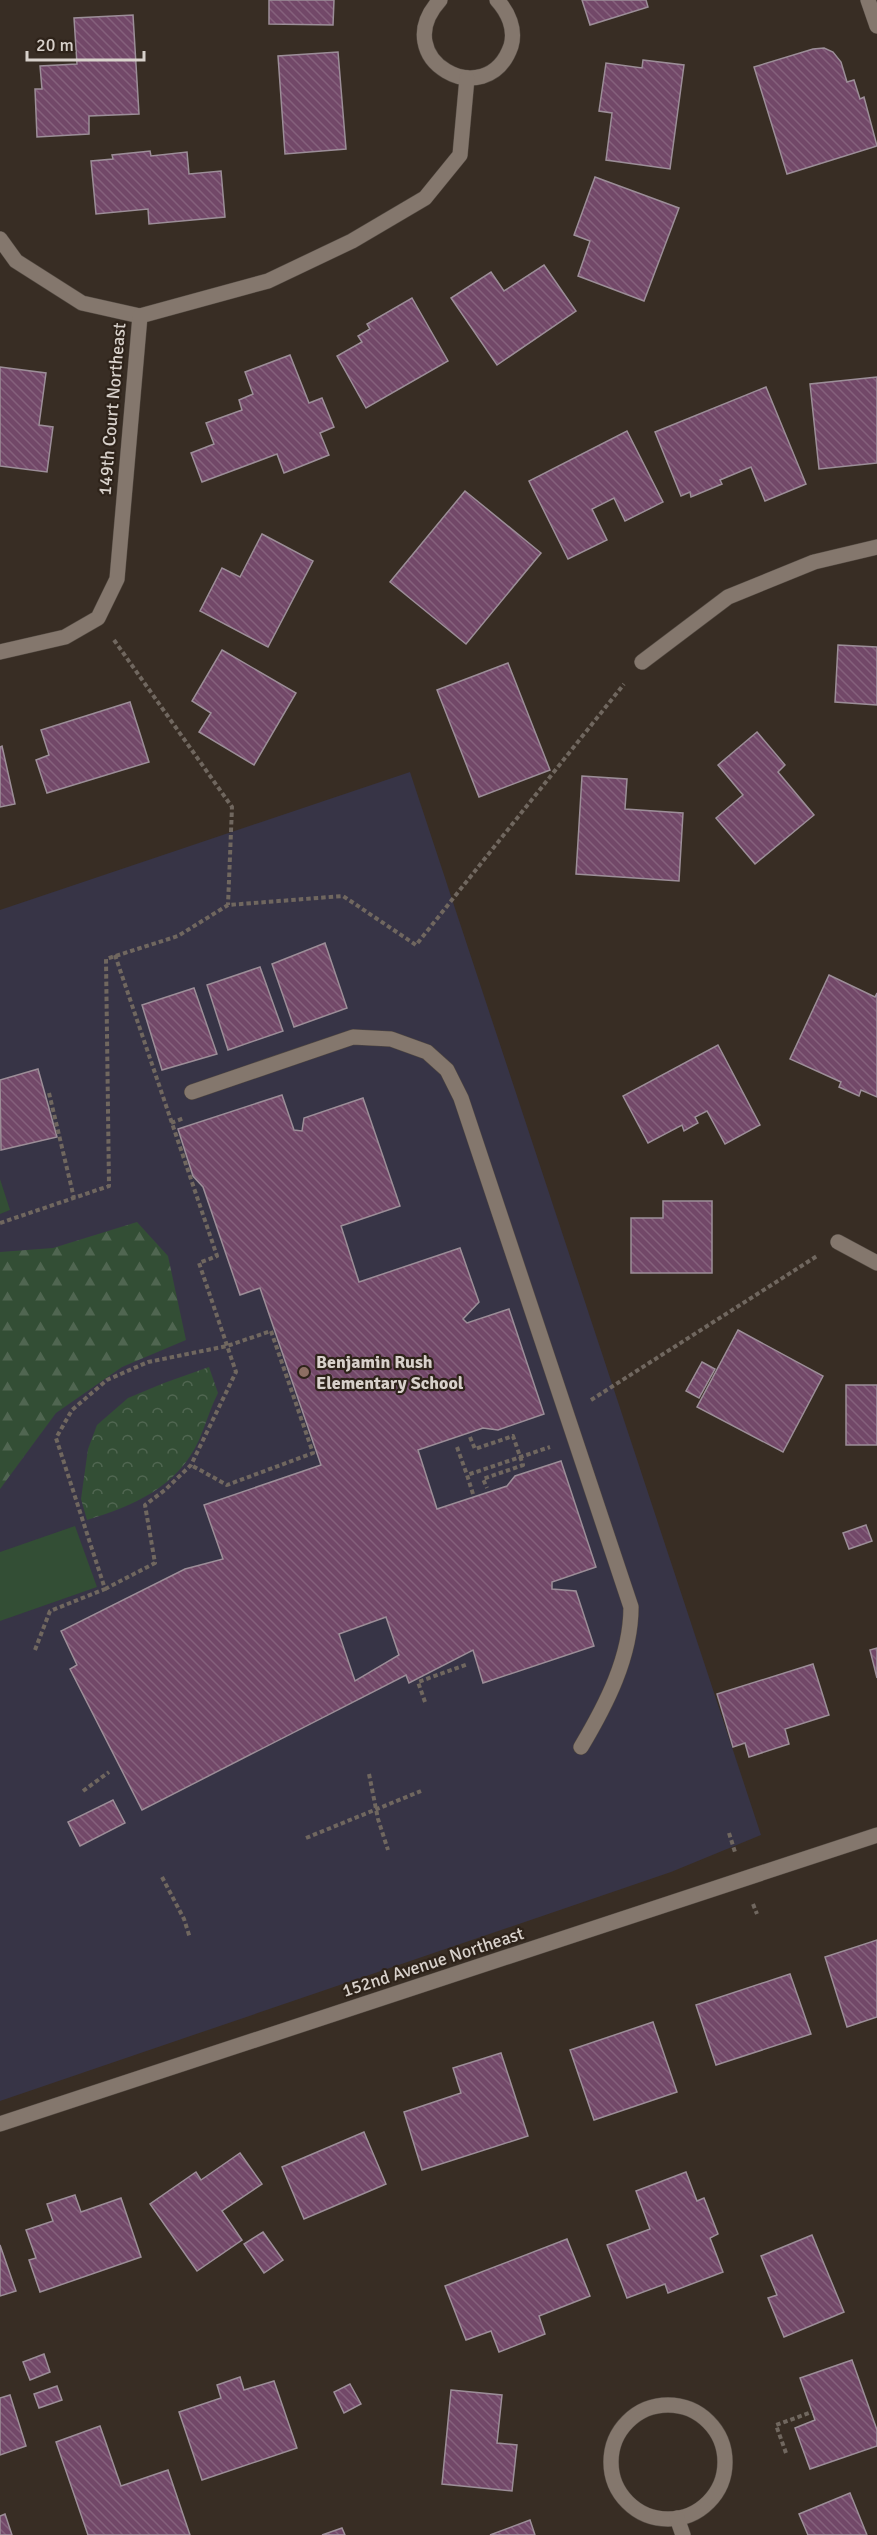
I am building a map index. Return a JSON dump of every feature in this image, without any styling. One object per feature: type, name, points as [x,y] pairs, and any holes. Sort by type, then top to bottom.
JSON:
[{"type":"street","points":[[440,0],[430,10],[425,24],[426,47],[438,67],[452,75],[467,78],[482,76],[496,69],[506,58],[512,43],[512,27],[507,13],[497,0]]},
{"type":"street","points":[[868,0],[877,26]]},
{"type":"street","name":"149th Court Northeast","points":[[98,618],[117,579],[140,316],[268,280],[352,241],[425,198],[460,155],[467,78]]},
{"type":"street","points":[[0,239],[16,261],[82,303],[140,316]]},
{"type":"street","points":[[642,662],[728,597],[814,562],[877,547]]},
{"type":"street","points":[[0,652],[65,637],[98,618]]},
{"type":"street","points":[[192,1092],[353,1037],[391,1039],[428,1052],[447,1070],[460,1098],[631,1607],[631,1629],[619,1671],[596,1722],[581,1747]]},
{"type":"street","points":[[838,1242],[877,1263]]},
{"type":"street","name":"152nd Avenue Northeast","points":[[0,2124],[877,1835]]},
{"type":"street","points":[[659,2405],[678,2405],[695,2411],[710,2422],[720,2438],[726,2456],[724,2475],[716,2493],[703,2508],[686,2517],[677,2518],[667,2520],[648,2516],[631,2506],[618,2491],[611,2473],[611,2455],[616,2437],[627,2421],[642,2411],[659,2405]]},
{"type":"street","points":[[677,2518],[683,2535]]},
{"type":"path","points":[[98,618],[232,807],[228,905]]},
{"type":"path","points":[[0,1223],[109,1186],[106,959],[178,936],[228,905],[343,896],[416,945],[642,662]]},
{"type":"path","points":[[35,1650],[50,1611],[105,1589],[154,1563],[145,1505],[190,1465],[236,1372],[199,1263],[217,1256],[115,955]]},
{"type":"path","points":[[49,1093],[74,1198]]},
{"type":"path","points":[[594,1410],[591,1400],[838,1242]]},
{"type":"path","points":[[105,1589],[56,1438],[72,1410],[108,1380],[148,1362],[227,1346],[271,1331],[313,1453],[227,1485],[190,1465]]},
{"type":"path","points":[[470,1437],[475,1449],[513,1436],[523,1465],[483,1479],[487,1488]]},
{"type":"path","points":[[467,1475],[557,1445]]},
{"type":"path","points":[[457,1447],[473,1494]]},
{"type":"path","points":[[424,1702],[418,1682],[468,1665]]},
{"type":"path","points":[[83,1791],[109,1772]]},
{"type":"path","points":[[369,1774],[388,1850]]},
{"type":"path","points":[[306,1838],[421,1791]]},
{"type":"path","points":[[729,1833],[737,1857]]},
{"type":"path","points":[[162,1877],[184,1919],[190,1938]]},
{"type":"path","points":[[786,2453],[776,2425],[812,2412]]},
{"type":"shaded area","name":"Benjamin Rush Elementary School","points":[[410,772],[761,1835],[671,1872],[0,2101],[0,910]]},
{"type":"green space","points":[[0,1179],[10,1210],[0,1214]]},
{"type":"green space","points":[[137,1222],[168,1256],[186,1340],[122,1367],[56,1413],[0,1489],[0,1252],[53,1248]]},
{"type":"green space","points":[[209,1367],[218,1393],[199,1440],[179,1470],[166,1482],[137,1501],[87,1520],[81,1499],[88,1449],[97,1425],[128,1398]]},
{"type":"green space","points":[[75,1526],[97,1587],[0,1621],[0,1552]]},
{"type":"building","points":[[269,0],[334,0],[333,25],[269,24]]},
{"type":"building","points":[[582,0],[646,0],[648,7],[590,25]]},
{"type":"building","points":[[133,15],[139,114],[89,116],[89,134],[37,137],[35,89],[42,89],[40,66],[77,64],[74,18]]},
{"type":"building","points":[[824,48],[833,52],[841,62],[847,82],[854,80],[860,99],[864,97],[877,146],[787,174],[754,67],[813,49]]},
{"type":"building","points":[[338,52],[346,149],[285,154],[278,56]]},
{"type":"building","points":[[643,60],[684,65],[670,169],[606,160],[612,113],[599,111],[606,63],[642,68]]},
{"type":"building","points":[[150,151],[151,156],[187,152],[189,174],[221,171],[225,217],[149,224],[148,209],[96,214],[91,161],[113,159],[112,155]]},
{"type":"building","points":[[595,177],[679,208],[644,301],[578,276],[590,241],[574,235]]},
{"type":"building","points":[[544,265],[576,311],[497,365],[451,298],[491,272],[504,291]]},
{"type":"building","points":[[412,298],[448,361],[366,408],[337,356],[362,342],[358,336],[370,329],[367,324]]},
{"type":"building","points":[[290,355],[309,403],[322,398],[334,427],[320,433],[329,455],[284,473],[277,454],[202,482],[191,453],[214,444],[206,423],[242,410],[239,400],[253,394],[245,372]]},
{"type":"building","points":[[0,367],[46,373],[39,425],[53,427],[47,472],[0,466]]},
{"type":"building","points":[[877,377],[877,463],[819,469],[810,384]]},
{"type":"building","points":[[766,387],[806,484],[765,501],[751,467],[720,480],[722,484],[691,497],[690,492],[681,496],[655,432]]},
{"type":"building","points":[[627,431],[663,502],[625,521],[614,498],[592,509],[607,540],[568,559],[529,481]]},
{"type":"building","points":[[465,491],[541,553],[466,644],[390,582]]},
{"type":"building","points":[[262,534],[313,561],[268,647],[200,611],[222,568],[240,577]]},
{"type":"building","points":[[838,645],[877,647],[877,705],[835,702]]},
{"type":"building","points":[[222,650],[296,693],[254,765],[199,732],[211,713],[192,701]]},
{"type":"building","points":[[508,663],[550,770],[479,797],[437,690]]},
{"type":"building","points":[[130,702],[149,762],[47,793],[36,760],[49,755],[41,730]]},
{"type":"building","points":[[757,732],[785,765],[778,772],[814,815],[755,864],[716,818],[743,795],[718,765]]},
{"type":"building","points":[[2,746],[15,804],[0,807],[0,747]]},
{"type":"building","points":[[582,776],[627,779],[625,809],[683,813],[679,881],[576,874]]},
{"type":"building","points":[[325,943],[347,1008],[294,1027],[272,964]]},
{"type":"building","points":[[260,967],[283,1031],[228,1050],[207,985]]},
{"type":"building","points":[[829,975],[875,997],[877,993],[877,1097],[861,1090],[859,1096],[839,1087],[841,1082],[790,1059]]},
{"type":"building","points":[[194,988],[217,1054],[162,1070],[142,1005]]},
{"type":"building","points":[[718,1045],[760,1125],[725,1144],[707,1111],[695,1117],[698,1123],[684,1131],[682,1125],[648,1143],[623,1096]]},
{"type":"building","points":[[38,1069],[57,1137],[1,1150],[0,1080]]},
{"type":"building","name":"Benjamin Rush Elementary School","points":[[282,1095],[294,1130],[302,1131],[304,1118],[363,1098],[400,1206],[341,1226],[359,1282],[460,1248],[479,1302],[463,1319],[467,1323],[509,1309],[544,1414],[498,1430],[483,1428],[418,1450],[437,1509],[507,1486],[515,1476],[561,1461],[596,1567],[552,1582],[552,1589],[576,1591],[594,1646],[483,1683],[473,1650],[409,1683],[406,1675],[142,1810],[70,1669],[77,1665],[61,1631],[185,1569],[223,1559],[204,1505],[321,1465],[260,1288],[240,1295],[203,1187],[193,1176],[178,1129]],"holes":[[[386,1617],[399,1655],[355,1681],[339,1634]]]},
{"type":"building","points":[[663,1201],[712,1201],[712,1273],[631,1273],[631,1218],[663,1218]]},
{"type":"building","points":[[738,1330],[823,1376],[783,1452],[697,1407]]},
{"type":"building","points":[[702,1362],[715,1369],[699,1398],[686,1391]]},
{"type":"building","points":[[846,1385],[877,1385],[877,1445],[846,1445]]},
{"type":"building","points":[[866,1525],[872,1541],[849,1549],[843,1533]]},
{"type":"building","points":[[877,1648],[877,1678],[870,1650]]},
{"type":"building","points":[[813,1664],[829,1715],[785,1729],[789,1744],[749,1757],[745,1743],[733,1747],[717,1694]]},
{"type":"building","points":[[113,1800],[125,1823],[80,1846],[68,1822]]},
{"type":"building","points":[[877,1940],[877,2017],[847,2027],[825,1957]]},
{"type":"building","points":[[790,1974],[811,2034],[716,2065],[696,2005]]},
{"type":"building","points":[[653,2022],[677,2092],[594,2120],[570,2050]]},
{"type":"building","points":[[501,2053],[528,2136],[422,2170],[404,2112],[461,2093],[453,2068]]},
{"type":"building","points":[[364,2132],[386,2184],[304,2219],[282,2167]]},
{"type":"building","points":[[240,2153],[262,2184],[222,2211],[242,2240],[197,2271],[150,2204],[196,2172],[201,2180]]},
{"type":"building","points":[[686,2172],[697,2201],[704,2198],[718,2234],[710,2238],[723,2272],[668,2293],[665,2284],[627,2298],[607,2245],[650,2229],[636,2191]]},
{"type":"building","points":[[75,2195],[81,2212],[121,2198],[141,2257],[40,2292],[29,2260],[36,2258],[26,2230],[53,2221],[47,2204]]},
{"type":"building","points":[[263,2232],[283,2260],[264,2273],[244,2244]]},
{"type":"building","points":[[812,2235],[844,2312],[784,2337],[768,2298],[777,2295],[761,2256]]},
{"type":"building","points":[[567,2239],[590,2296],[539,2316],[545,2334],[499,2352],[491,2331],[466,2340],[445,2286]]},
{"type":"building","points":[[0,2245],[16,2291],[0,2296]]},
{"type":"building","points":[[44,2354],[50,2372],[30,2380],[23,2362]]},
{"type":"building","points":[[852,2360],[877,2430],[877,2446],[810,2469],[795,2428],[815,2420],[800,2378]]},
{"type":"building","points":[[240,2377],[244,2390],[274,2381],[297,2448],[202,2480],[179,2412],[221,2398],[217,2385]]},
{"type":"building","points":[[350,2384],[361,2404],[344,2413],[334,2392]]},
{"type":"building","points":[[57,2386],[62,2400],[39,2408],[34,2394]]},
{"type":"building","points":[[451,2390],[502,2395],[497,2443],[517,2445],[512,2491],[442,2484]]},
{"type":"building","points":[[10,2395],[26,2446],[0,2455],[0,2398]]},
{"type":"building","points":[[100,2426],[121,2486],[168,2470],[190,2535],[88,2535],[56,2442]]},
{"type":"building","points":[[850,2493],[867,2535],[808,2535],[799,2514]]},
{"type":"building","points":[[5,2514],[12,2535],[0,2535],[0,2516]]},
{"type":"building","points":[[530,2520],[535,2535],[490,2535]]},
{"type":"building","points":[[342,2528],[345,2535],[322,2535]]},
{"type":"place","name":"Benjamin Rush Elementary School","points":[[304,1372]]}]
